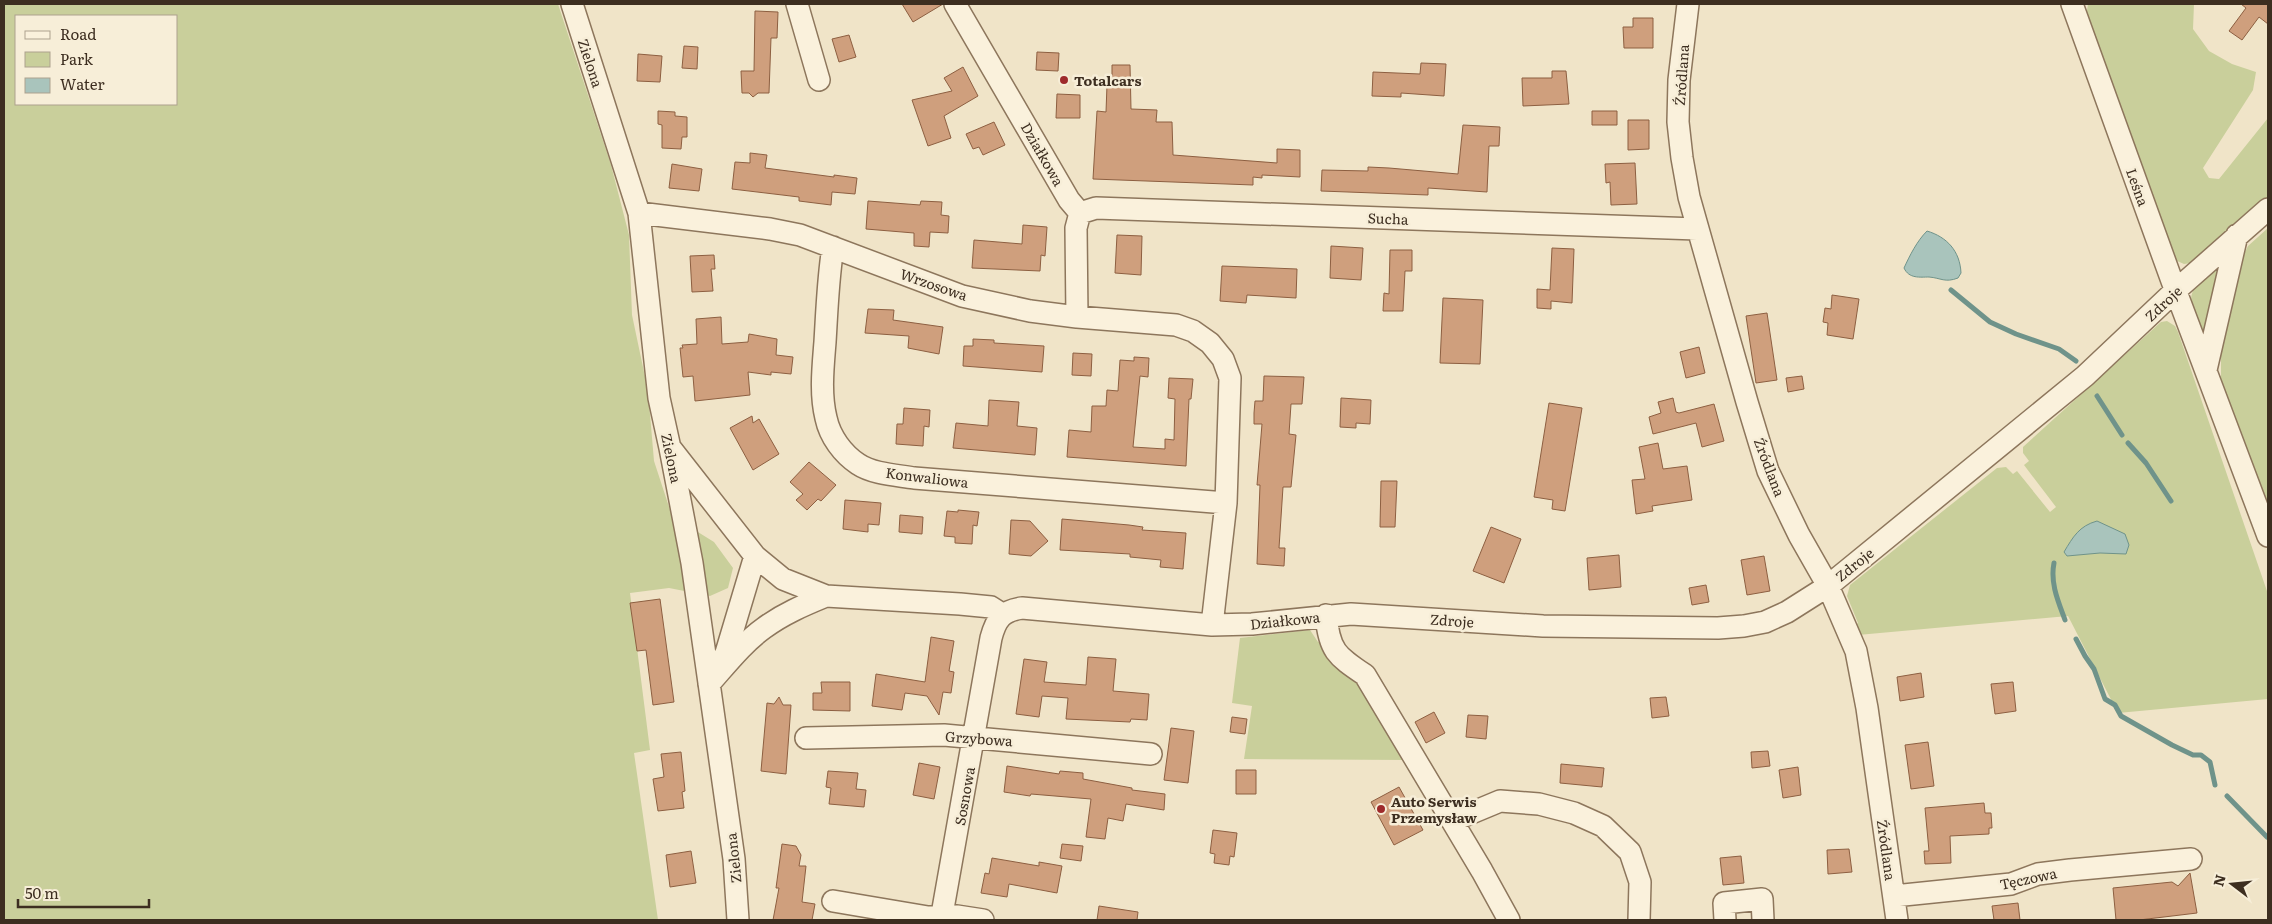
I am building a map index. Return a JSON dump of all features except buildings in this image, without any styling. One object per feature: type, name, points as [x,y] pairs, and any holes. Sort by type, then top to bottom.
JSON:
[{"type":"street","name":"Zielona","points":[[572,4],[639,212],[659,398],[692,563],[734,859],[738,920]]},
{"type":"street","points":[[797,4],[819,80]]},
{"type":"street","name":"Działkowa","points":[[955,4],[1069,200],[1080,212]]},
{"type":"street","name":"Źródlana","points":[[1688,4],[1679,80],[1678,122],[1682,158],[1697,229],[1768,471],[1799,535],[1828,586],[1856,651],[1867,708],[1897,920]]},
{"type":"street","name":"Leśna","points":[[2072,4],[2268,536]]},
{"type":"street","name":"Sucha","points":[[1080,212],[1096,208],[1697,229]]},
{"type":"street","name":"Zdroje","points":[[1326,615],[1382,615],[1542,626],[1718,628],[1765,622],[1787,612],[1828,586],[2085,376],[2176,290],[2268,209]]},
{"type":"street","name":"Wrzosowa","points":[[639,212],[770,229],[800,235],[962,296],[1030,311],[1176,325],[1193,331],[1210,343],[1223,359],[1230,378],[1226,503]]},
{"type":"street","points":[[1077,317],[1076,228],[1080,212]]},
{"type":"street","points":[[2206,370],[2237,235]]},
{"type":"street","name":"Konwaliowa","points":[[834,247],[830,271],[823,372],[823,406],[831,434],[847,456],[860,465],[894,475],[914,478],[1226,503]]},
{"type":"street","points":[[670,448],[755,556],[783,579],[826,596],[991,607],[1002,614]]},
{"type":"street","points":[[1212,624],[1226,503]]},
{"type":"street","points":[[709,684],[726,653],[755,556]]},
{"type":"street","points":[[709,684],[743,647],[763,629],[792,610],[826,596]]},
{"type":"street","name":"Działkowa","points":[[1002,614],[1010,610],[1022,608],[1212,624],[1252,624],[1326,615],[1328,635],[1332,646],[1337,654],[1365,675],[1452,821],[1508,920]]},
{"type":"street","name":"Sosnowa","points":[[941,919],[991,638],[995,622],[1002,614]]},
{"type":"street","name":"Grzybowa","points":[[806,738],[944,735],[1151,754]]},
{"type":"street","points":[[1452,821],[1500,801],[1539,804],[1574,813],[1603,826],[1630,852],[1640,882],[1639,920]]},
{"type":"street","name":"Tęczowa","points":[[1894,896],[2011,884],[2038,874],[2070,870],[2191,859]]},
{"type":"street","points":[[1725,920],[1724,903],[1762,899],[1763,920]]},
{"type":"street","points":[[833,900],[941,919],[957,916],[982,920]]},
{"type":"green space","points":[[4,4],[558,4],[611,165],[629,235],[632,315],[648,391],[654,461],[672,516],[714,542],[733,568],[728,588],[710,596],[669,588],[630,593],[650,750],[634,753],[658,920],[4,920]]},
{"type":"green space","points":[[2088,4],[2194,4],[2193,29],[2209,51],[2232,64],[2256,72],[2253,90],[2203,168],[2209,178],[2219,179],[2268,118],[2268,198],[2191,263],[2184,264],[2175,260],[2085,23]]},
{"type":"green space","points":[[2268,228],[2268,515],[2217,378],[2221,376],[2221,352],[2243,256],[2248,246]]},
{"type":"green space","points":[[2222,260],[2206,342],[2194,313],[2192,296],[2194,289],[2200,281]]},
{"type":"green space","points":[[2167,321],[2175,326],[2178,332],[2268,594],[2268,699],[2118,713],[2068,616],[1858,635],[1855,625],[1858,623],[1847,596],[1850,585],[1997,468],[2006,467],[2013,474],[2017,471],[2050,512],[2056,507],[2024,465],[2029,461],[2023,453],[2023,447],[2161,322]]},
{"type":"green space","points":[[1310,630],[1318,642],[1323,642],[1359,676],[1410,760],[1244,759],[1252,706],[1232,703],[1240,638]]},
{"type":"water","points":[[1927,231],[1941,237],[1955,252],[1961,273],[1958,278],[1946,280],[1915,277],[1906,272],[1904,268],[1909,258]]},
{"type":"water","points":[[2097,521],[2125,534],[2129,545],[2126,554],[2100,553],[2067,556],[2064,552],[2077,533]]},
{"type":"waterway","points":[[1951,290],[1990,322],[2016,334],[2059,349],[2076,361]]},
{"type":"waterway","points":[[2097,396],[2122,435]]},
{"type":"waterway","points":[[2128,443],[2146,463],[2171,501]]},
{"type":"waterway","points":[[2054,563],[2054,585],[2065,620]]},
{"type":"waterway","points":[[2076,639],[2094,669],[2105,699],[2115,705],[2121,716],[2172,745],[2193,755],[2201,755],[2210,762],[2215,785]]},
{"type":"waterway","points":[[2227,796],[2267,837]]},
{"type":"place","name":"Totalcars","points":[[1064,80]]},
{"type":"place","name":"Auto Serwis Przemysław","points":[[1381,809]]}]
